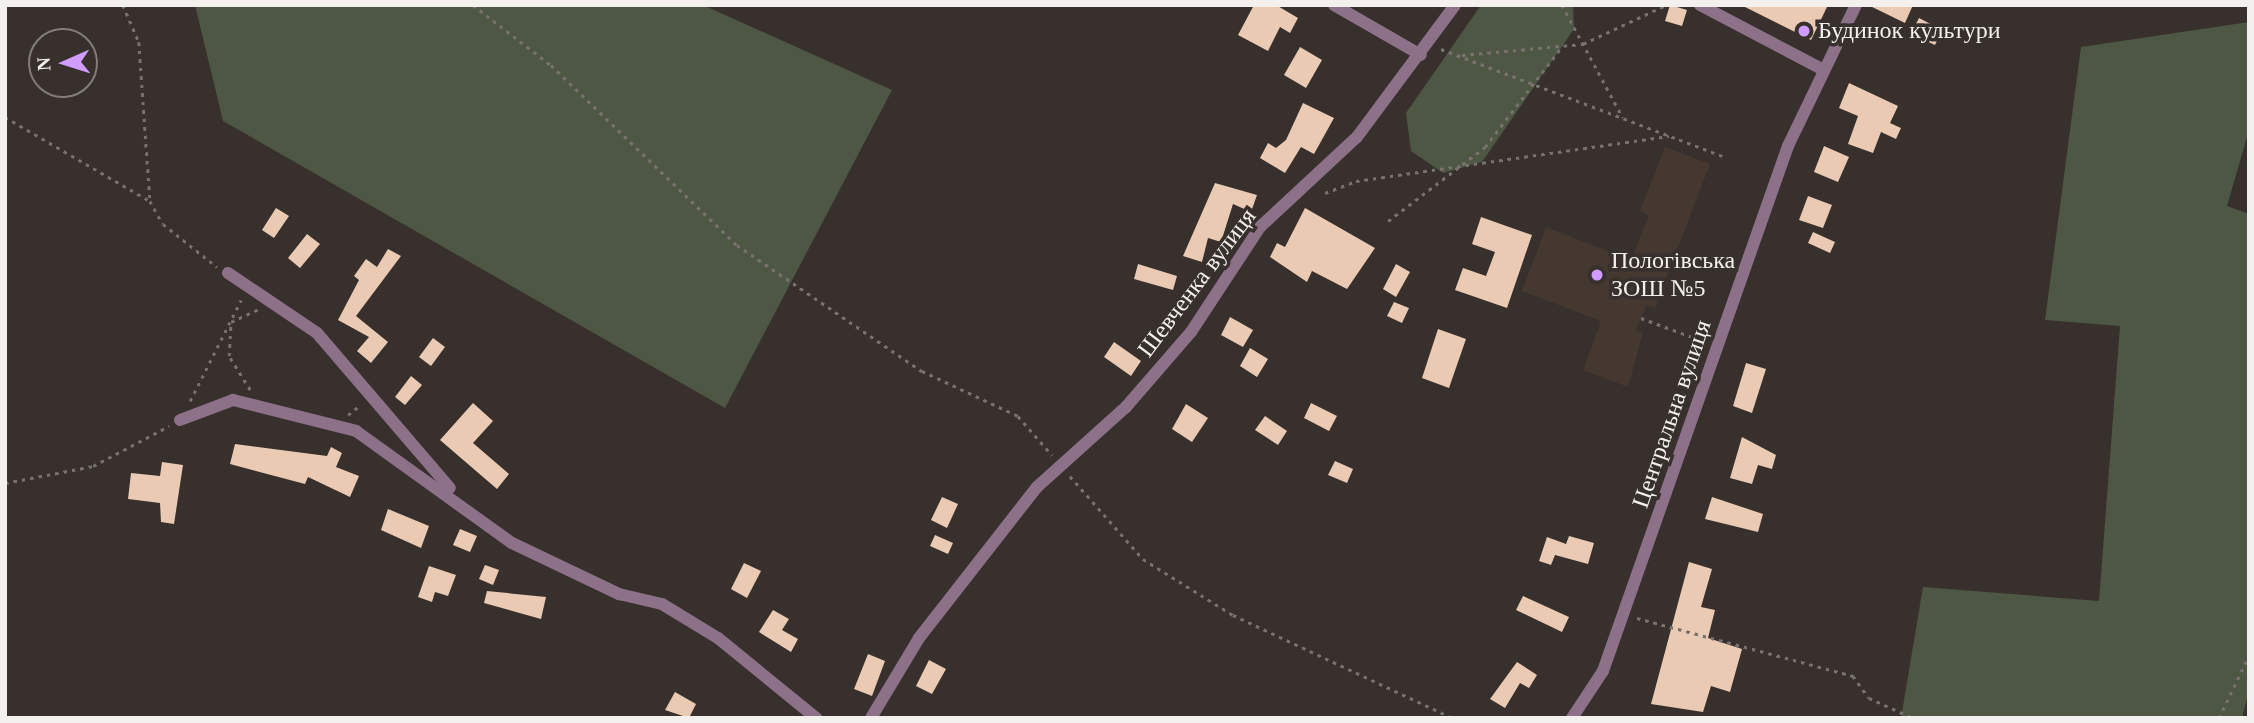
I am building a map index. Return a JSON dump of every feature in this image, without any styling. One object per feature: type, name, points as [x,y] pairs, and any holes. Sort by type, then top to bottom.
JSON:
[{"type":"street","points":[[1334,5],[1425,49]]},
{"type":"street","name":"Шевченка вулиця","points":[[871,718],[919,638],[1061,465],[1126,407],[1191,332],[1260,228],[1339,157],[1425,49],[1455,5]]},
{"type":"street","points":[[1700,5],[1824,70]]},
{"type":"street","name":"Центральна вулиця","points":[[1572,718],[1604,671],[1788,146],[1856,5]]},
{"type":"street","points":[[228,273],[290,310],[372,396],[462,501]]},
{"type":"street","points":[[180,420],[233,400],[356,431],[462,501],[512,543],[619,594],[662,604],[718,638],[817,718]]},
{"type":"path","points":[[123,5],[139,42],[150,201],[163,224],[228,273]]},
{"type":"path","points":[[473,5],[561,73],[737,245],[922,371],[1018,416],[1143,559],[1233,615],[1453,718]]},
{"type":"path","points":[[1562,5],[1623,118]]},
{"type":"path","points":[[1458,56],[1583,44],[1666,5]]},
{"type":"path","points":[[1388,220],[1485,147],[1563,44]]},
{"type":"path","points":[[1425,49],[1458,56],[1726,157]]},
{"type":"path","points":[[5,117],[150,201]]},
{"type":"path","points":[[1325,193],[1356,181],[1669,136]]},
{"type":"path","points":[[5,483],[93,467],[180,420],[248,284]]},
{"type":"path","points":[[231,322],[261,308],[290,310]]},
{"type":"path","points":[[1641,318],[1695,338]]},
{"type":"path","points":[[231,322],[229,356],[261,407]]},
{"type":"path","points":[[334,425],[372,396]]},
{"type":"path","points":[[1623,615],[1853,676],[1869,698],[1913,718]]},
{"type":"path","points":[[2220,718],[2249,655]]},
{"type":"shaded area","name":"Пологівська ЗОШ №5","points":[[1665,147],[1710,164],[1655,308],[1646,305],[1636,330],[1643,333],[1628,387],[1583,370],[1601,321],[1522,291],[1546,227],[1631,260],[1649,215],[1640,211]]},
{"type":"green space","points":[[195,5],[703,5],[892,90],[725,408],[223,121]]},
{"type":"green space","points":[[1481,5],[1573,5],[1574,29],[1482,162],[1443,173],[1411,151],[1406,113]]},
{"type":"green space","points":[[2249,22],[2249,130],[2227,206],[2249,214],[2249,691],[2242,718],[1901,718],[1923,587],[2099,601],[2120,326],[2045,320],[2081,47]]},
{"type":"building","points":[[1254,5],[1276,5],[1298,18],[1290,33],[1280,27],[1268,51],[1238,35]]},
{"type":"building","points":[[1670,5],[1687,10],[1682,26],[1665,21]]},
{"type":"building","name":"Будинок культури","points":[[1741,5],[1828,5],[1811,40]]},
{"type":"building","points":[[1868,5],[1913,5],[1905,23]]},
{"type":"building","points":[[1919,18],[1942,30],[1935,45],[1911,34]]},
{"type":"building","points":[[1300,47],[1322,60],[1306,88],[1284,75]]},
{"type":"building","points":[[1849,83],[1898,106],[1890,123],[1901,128],[1896,139],[1881,132],[1873,153],[1848,144],[1858,116],[1839,108]]},
{"type":"building","points":[[1303,103],[1334,118],[1314,154],[1301,147],[1285,173],[1260,158],[1268,143],[1276,148],[1286,140]]},
{"type":"building","points":[[1824,146],[1849,157],[1838,182],[1814,172]]},
{"type":"building","points":[[1215,183],[1257,195],[1251,212],[1233,204],[1221,242],[1208,238],[1202,262],[1183,256]]},
{"type":"building","points":[[1808,196],[1832,205],[1823,228],[1799,220]]},
{"type":"building","points":[[276,208],[289,216],[274,238],[262,230]]},
{"type":"building","points":[[1305,208],[1375,248],[1347,289],[1312,271],[1307,282],[1270,257],[1277,243],[1285,247]]},
{"type":"building","points":[[1481,217],[1532,235],[1507,308],[1455,290],[1463,268],[1486,276],[1495,252],[1472,244]]},
{"type":"building","points":[[1813,232],[1835,242],[1830,253],[1808,243]]},
{"type":"building","points":[[307,234],[320,244],[300,268],[288,258]]},
{"type":"building","points":[[388,249],[401,256],[356,316],[388,342],[371,363],[357,351],[369,337],[338,320],[359,280],[354,276],[366,259],[377,267]]},
{"type":"building","points":[[1138,264],[1177,276],[1173,290],[1134,279]]},
{"type":"building","points":[[1396,264],[1410,272],[1396,297],[1383,289]]},
{"type":"building","points":[[1394,302],[1409,308],[1402,323],[1387,316]]},
{"type":"building","points":[[1230,317],[1253,330],[1243,347],[1221,335]]},
{"type":"building","points":[[1438,329],[1466,339],[1449,388],[1422,378]]},
{"type":"building","points":[[433,338],[445,347],[431,366],[419,357]]},
{"type":"building","points":[[1114,342],[1141,361],[1131,376],[1104,357]]},
{"type":"building","points":[[1250,348],[1268,359],[1257,377],[1240,366]]},
{"type":"building","points":[[1746,363],[1766,369],[1752,413],[1733,406]]},
{"type":"building","points":[[411,376],[422,385],[405,405],[395,397]]},
{"type":"building","points":[[473,403],[493,421],[473,443],[509,474],[497,489],[440,440]]},
{"type":"building","points":[[1311,403],[1337,416],[1329,431],[1304,418]]},
{"type":"building","points":[[1186,404],[1208,418],[1192,442],[1172,429]]},
{"type":"building","points":[[1265,416],[1287,431],[1278,445],[1255,430]]},
{"type":"building","points":[[1742,437],[1776,455],[1772,469],[1758,465],[1752,484],[1730,478]]},
{"type":"building","points":[[235,444],[327,456],[331,447],[342,453],[336,467],[359,476],[350,497],[308,477],[305,484],[230,464]]},
{"type":"building","points":[[1335,461],[1353,469],[1347,483],[1328,475]]},
{"type":"building","points":[[162,462],[183,465],[174,524],[161,522],[160,503],[128,499],[131,473],[160,476]]},
{"type":"building","points":[[942,497],[958,504],[947,528],[931,520]]},
{"type":"building","points":[[1712,497],[1763,514],[1758,532],[1705,519]]},
{"type":"building","points":[[388,509],[429,526],[421,548],[381,530]]},
{"type":"building","points":[[460,529],[477,536],[470,552],[453,545]]},
{"type":"building","points":[[935,535],[953,543],[948,554],[930,546]]},
{"type":"building","points":[[1569,536],[1594,543],[1588,564],[1555,555],[1551,565],[1539,561],[1547,537],[1566,544]]},
{"type":"building","points":[[1689,562],[1712,569],[1701,607],[1715,610],[1708,638],[1742,649],[1730,692],[1711,686],[1703,712],[1651,704]]},
{"type":"building","points":[[744,563],[761,571],[747,598],[731,589]]},
{"type":"building","points":[[485,565],[499,570],[493,585],[479,579]]},
{"type":"building","points":[[429,566],[456,575],[448,596],[435,592],[432,602],[418,597]]},
{"type":"building","points":[[487,591],[546,597],[541,619],[484,603]]},
{"type":"building","points":[[1523,596],[1569,617],[1562,632],[1516,610]]},
{"type":"building","points":[[773,610],[789,619],[782,630],[798,639],[791,652],[759,632]]},
{"type":"building","points":[[868,654],[885,661],[872,696],[854,689]]},
{"type":"building","points":[[929,660],[946,669],[932,694],[916,686]]},
{"type":"building","points":[[1517,662],[1537,675],[1529,688],[1520,683],[1505,708],[1490,699]]},
{"type":"building","points":[[675,692],[696,704],[689,718],[665,710]]},
{"type":"place","name":"Будинок культури","points":[[1804,31]]},
{"type":"place","name":"Пологівська ЗОШ №5","points":[[1597,275]]}]
